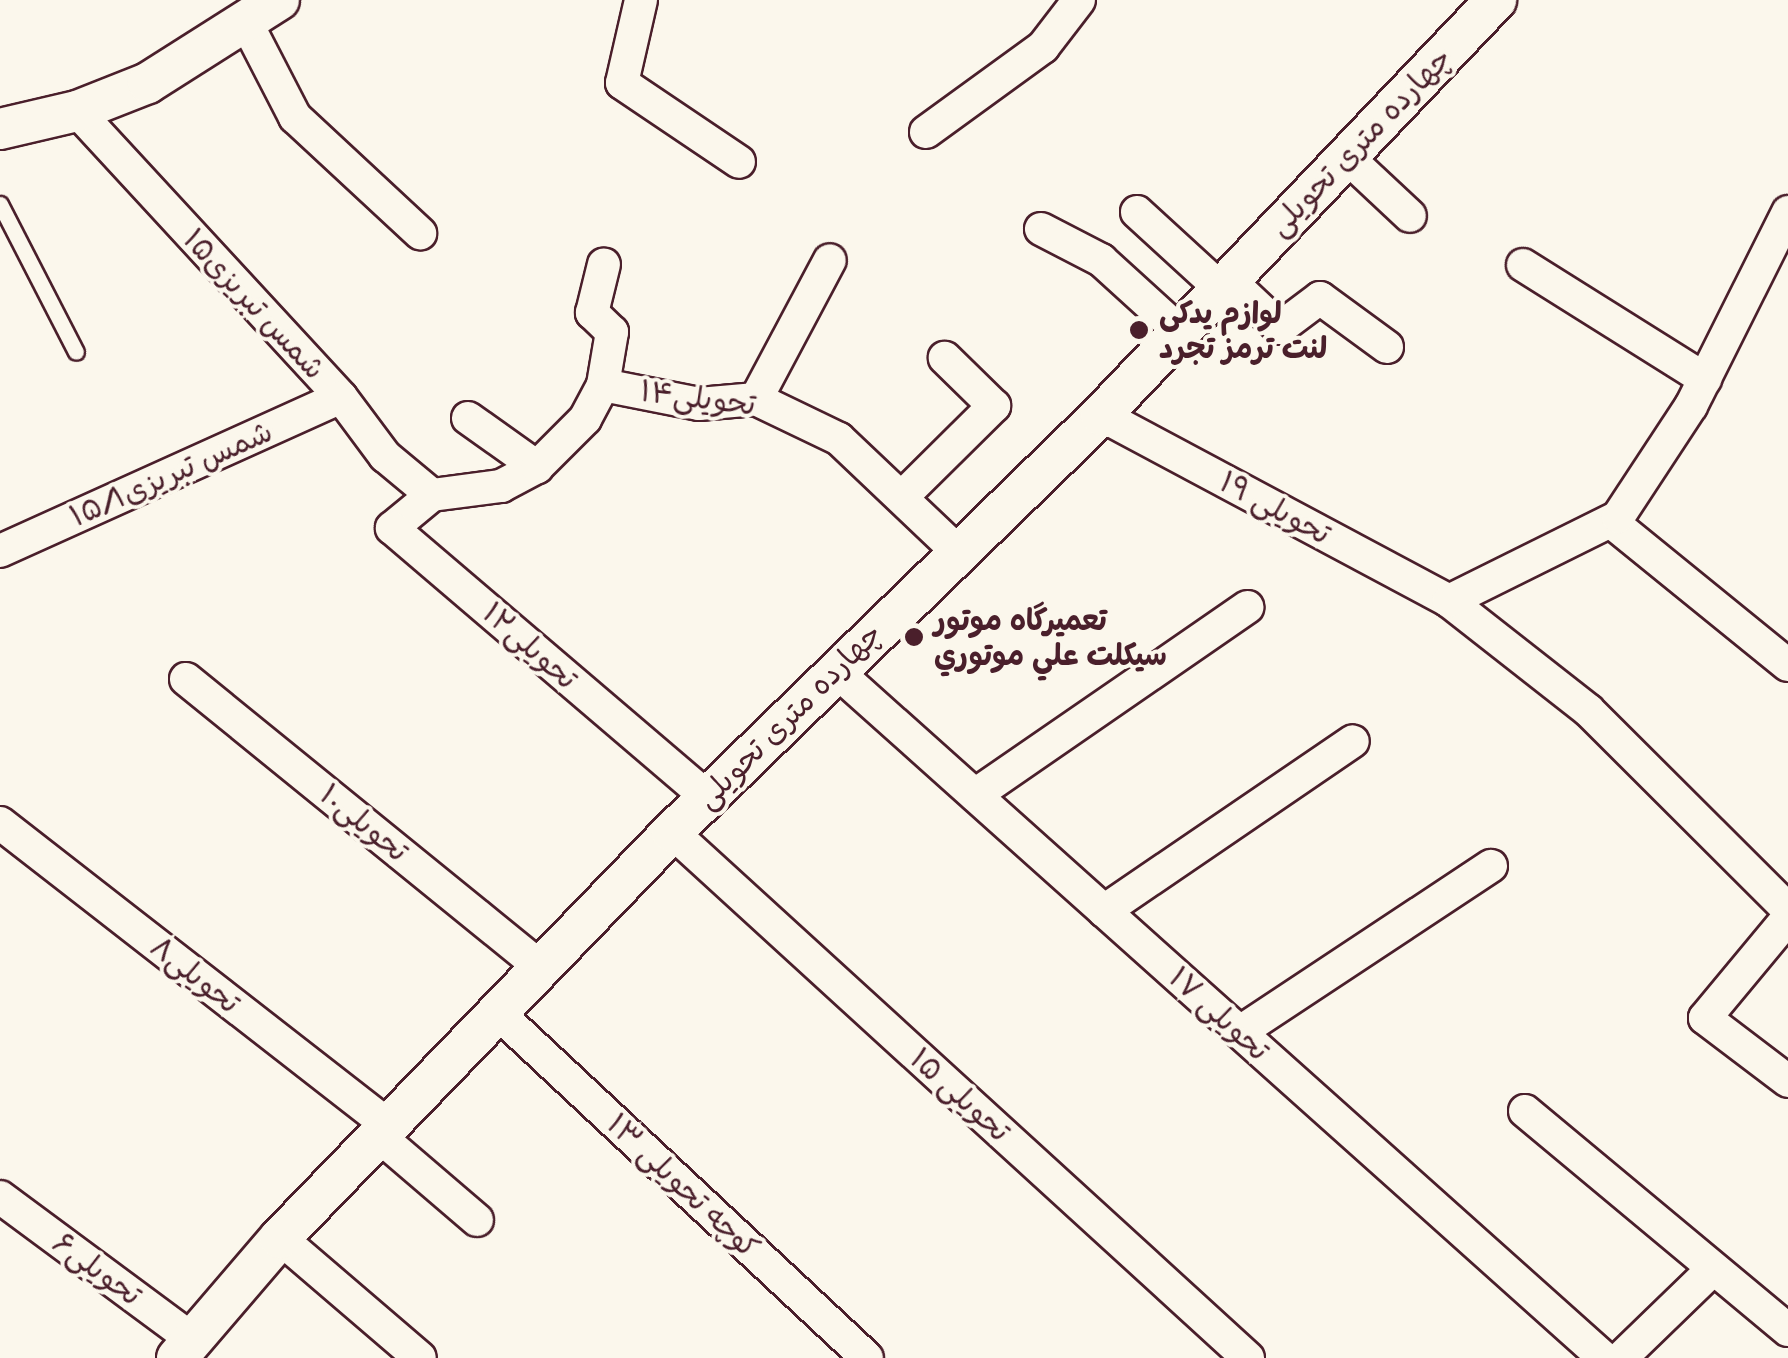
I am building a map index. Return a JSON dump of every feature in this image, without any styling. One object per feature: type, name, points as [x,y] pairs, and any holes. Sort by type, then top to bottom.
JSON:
[{"type":"street","points":[[0,129],[77,111],[148,83],[246,24],[278,0]]},
{"type":"street","points":[[641,0],[622,83],[739,162]]},
{"type":"street","points":[[926,132],[1044,48],[1079,0]]},
{"type":"street","name":"چهارده متری تحویلی","points":[[185,1349],[280,1238],[672,832],[1101,414],[1496,0]]},
{"type":"street","points":[[246,24],[295,117],[420,233]]},
{"type":"street","name":"شمس تبریزی۱۵","points":[[77,111],[341,397],[385,456],[432,495]]},
{"type":"street","points":[[1347,157],[1410,216]]},
{"type":"street","points":[[1136,212],[1280,328],[1320,298],[1387,348]]},
{"type":"street","points":[[1450,602],[1613,524],[1705,379],[1788,212]]},
{"type":"street","points":[[1040,230],[1101,260],[1180,332]]},
{"type":"street","points":[[756,400],[830,260]]},
{"type":"street","points":[[603,385],[612,332],[592,313],[604,264]]},
{"type":"street","points":[[1523,265],[1705,379]]},
{"type":"street","points":[[904,495],[994,406],[944,358]]},
{"type":"street","name":"تحویلی۱۴","points":[[432,495],[501,486],[537,467],[585,419],[603,385],[699,404],[756,400],[838,440],[904,495],[958,552]]},
{"type":"street","name":"شمس تبریزی۱۵/۱","points":[[0,551],[341,397]]},
{"type":"street","name":"تحویلی ۱۹","points":[[1101,414],[1450,602],[1588,710],[1788,909]]},
{"type":"street","points":[[468,418],[537,467]]},
{"type":"street","name":"تحویلی۱۲","points":[[432,495],[392,528],[707,798]]},
{"type":"street","points":[[1613,524],[1788,665]]},
{"type":"street","points":[[975,795],[1248,607]]},
{"type":"street","name":"تحویلی ۱۷","points":[[835,670],[1604,1358]]},
{"type":"street","name":"تحویلی۱۰","points":[[186,679],[541,968]]},
{"type":"street","points":[[1104,910],[1353,741]]},
{"type":"street","name":"تحویلی۸","points":[[0,823],[384,1131],[477,1220]]},
{"type":"street","name":"تحویلی ۱۵","points":[[672,832],[1248,1358]]},
{"type":"street","points":[[1240,1032],[1490,866]]},
{"type":"street","points":[[1788,918],[1705,1018],[1788,1081]]},
{"type":"street","name":"کوچه تحویلی ۱۳","points":[[498,1014],[867,1358]]},
{"type":"street","points":[[1525,1112],[1788,1330]]},
{"type":"street","name":"تحویلی۶","points":[[0,1197],[185,1349]]},
{"type":"street","points":[[280,1238],[420,1358]]},
{"type":"street","points":[[1621,1358],[1713,1269]]},
{"type":"lane","points":[[0,204],[76,352]]},
{"type":"place","name":"لوازم یدکی لنت ترمز تجرد","points":[[1139,330]]},
{"type":"place","name":"تعميرگاه موتور سيكلت علي موتوري","points":[[914,637]]}]
